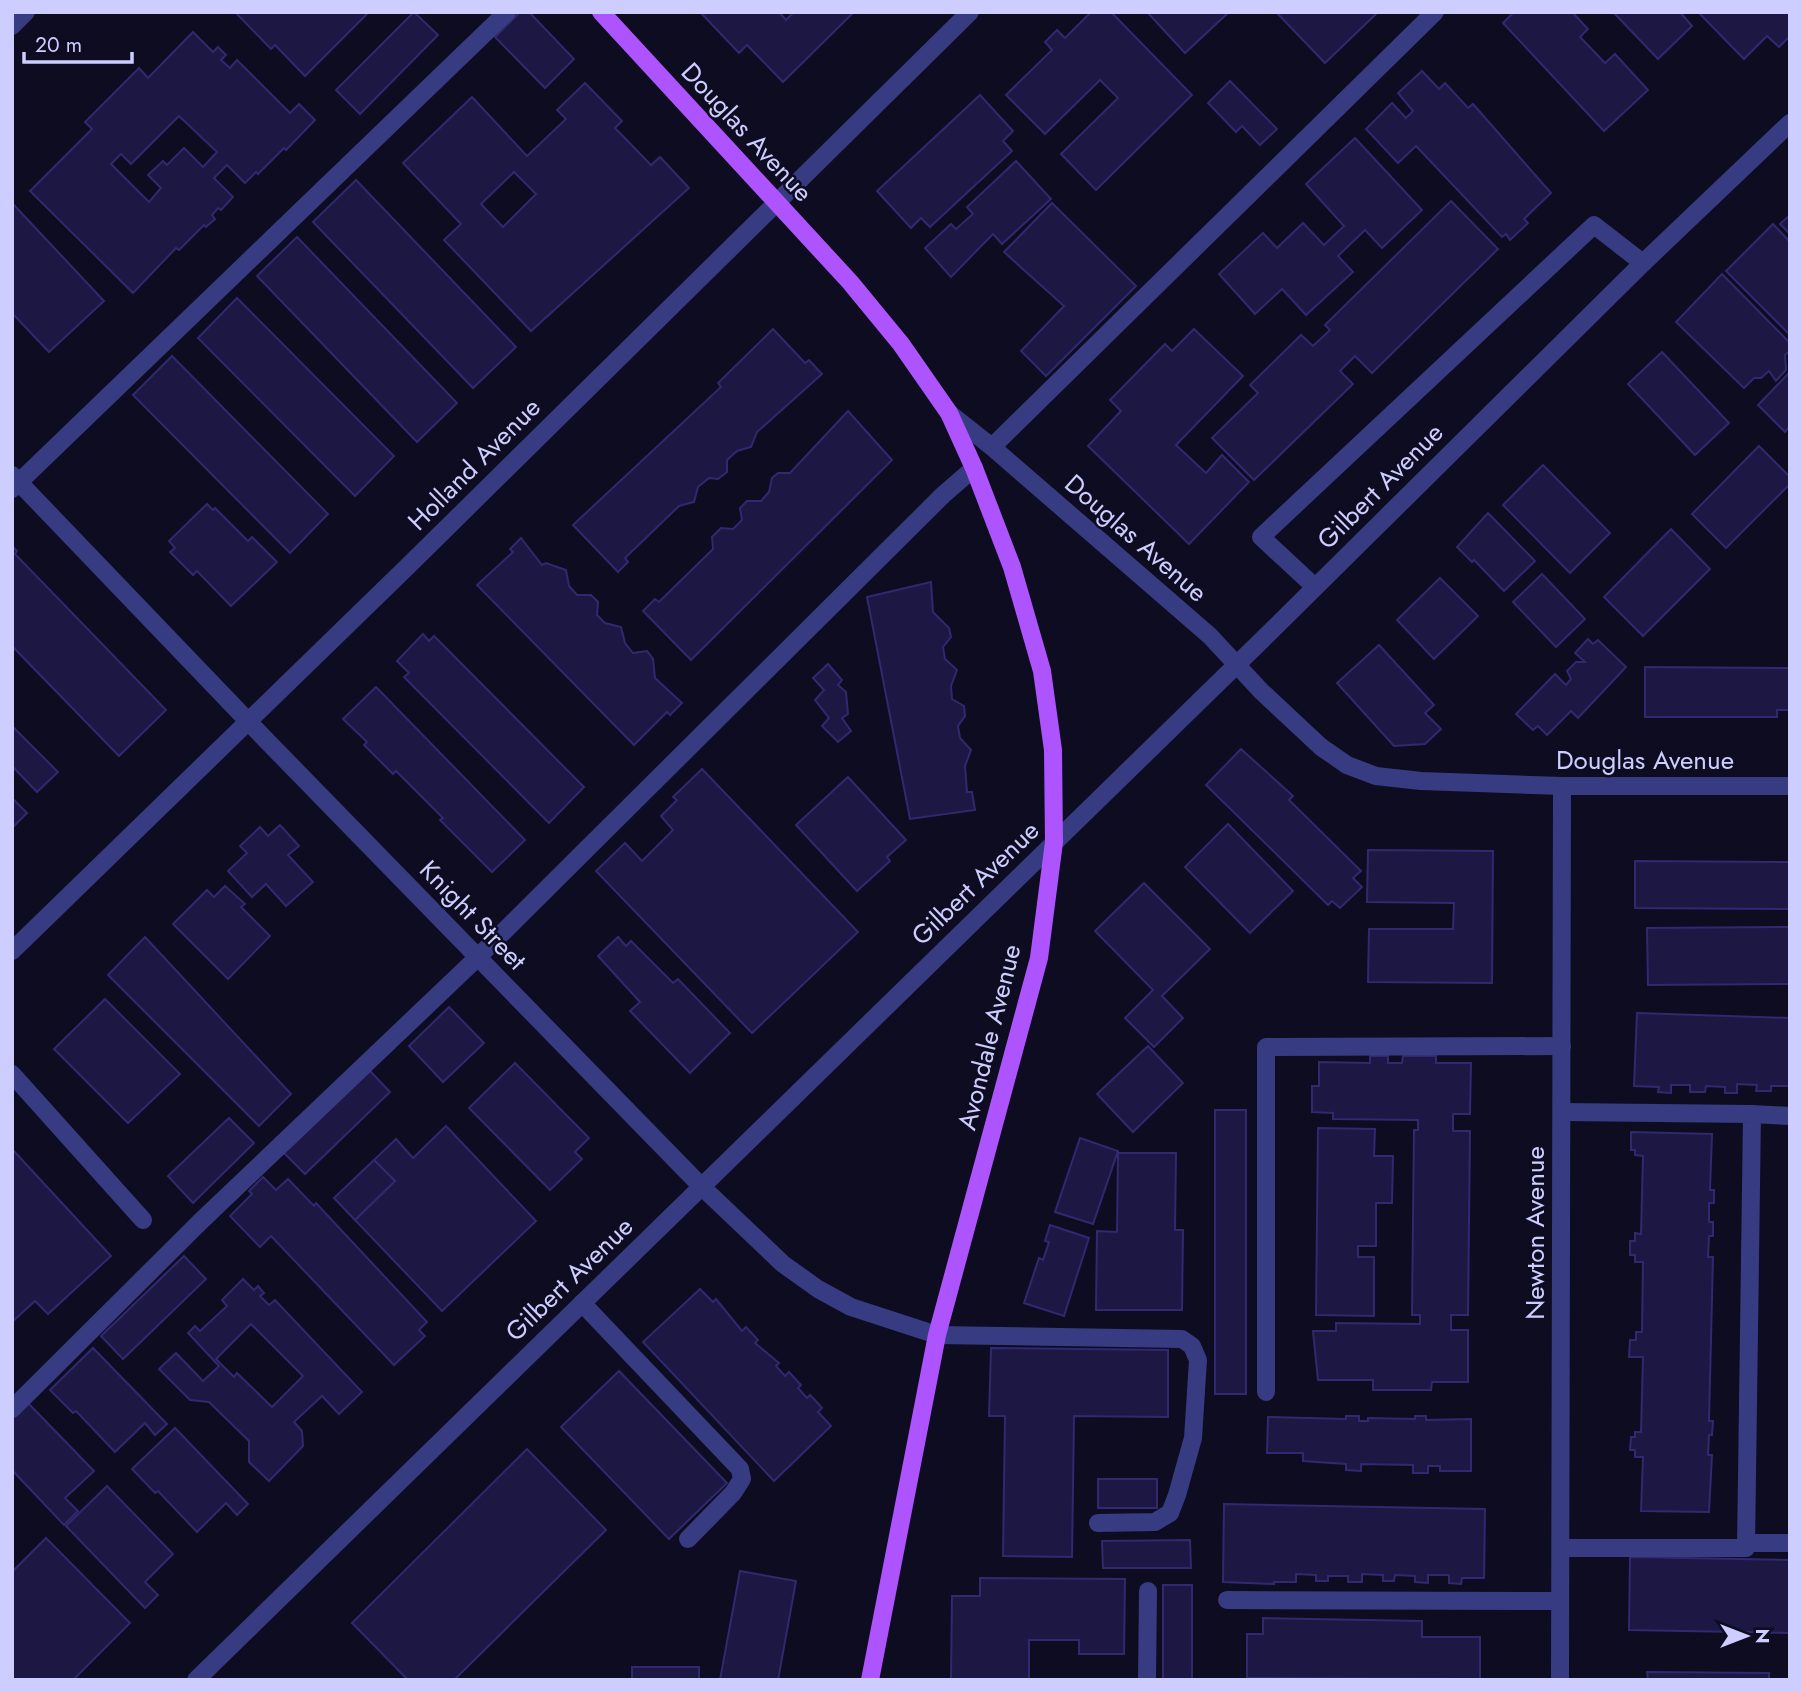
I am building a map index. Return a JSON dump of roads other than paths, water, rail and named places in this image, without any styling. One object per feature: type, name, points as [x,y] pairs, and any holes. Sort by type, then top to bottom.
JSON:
[{"type":"main road","name":"Douglas Avenue","points":[[601,12],[850,282],[901,344],[949,413]]},
{"type":"main road","name":"Avondale Avenue","points":[[870,1680],[937,1335],[1039,958],[1054,842],[1053,750],[1042,671],[1012,566],[974,468],[949,413]]},
{"type":"street","points":[[12,26],[26,12]]},
{"type":"street","points":[[15,482],[508,12]]},
{"type":"street","points":[[992,447],[1435,12]]},
{"type":"street","name":"Holland Avenue","points":[[12,951],[427,548],[964,14]]},
{"type":"street","name":"Gilbert Avenue","points":[[195,1680],[1237,664],[1643,263],[1790,123]]},
{"type":"street","points":[[1315,587],[1261,537],[1594,225],[1643,263]]},
{"type":"street","name":"Douglas Avenue","points":[[949,413],[1210,636],[1261,691],[1321,747],[1348,765],[1376,776],[1420,781],[1562,786],[1790,786]]},
{"type":"street","points":[[12,1409],[201,1221],[478,957],[933,505],[974,468]]},
{"type":"street","name":"Knight Street","points":[[15,482],[701,1186],[783,1264],[818,1289],[851,1307],[937,1335],[1182,1339],[1192,1346],[1198,1360],[1193,1438],[1170,1513],[1155,1522],[1098,1523]]},
{"type":"street","name":"Newton Avenue","points":[[1560,1680],[1562,786]]},
{"type":"street","points":[[1266,1392],[1266,1047],[1562,1046]]},
{"type":"street","points":[[12,1073],[143,1220]]},
{"type":"street","points":[[1562,1112],[1790,1115]]},
{"type":"street","points":[[1561,1548],[1746,1548],[1752,1114]]},
{"type":"street","points":[[582,1303],[740,1469],[742,1479],[733,1493],[688,1539]]},
{"type":"street","points":[[1746,1543],[1790,1544]]},
{"type":"street","points":[[1147,1680],[1148,1591]]},
{"type":"street","points":[[1227,1600],[1560,1601]]}]
